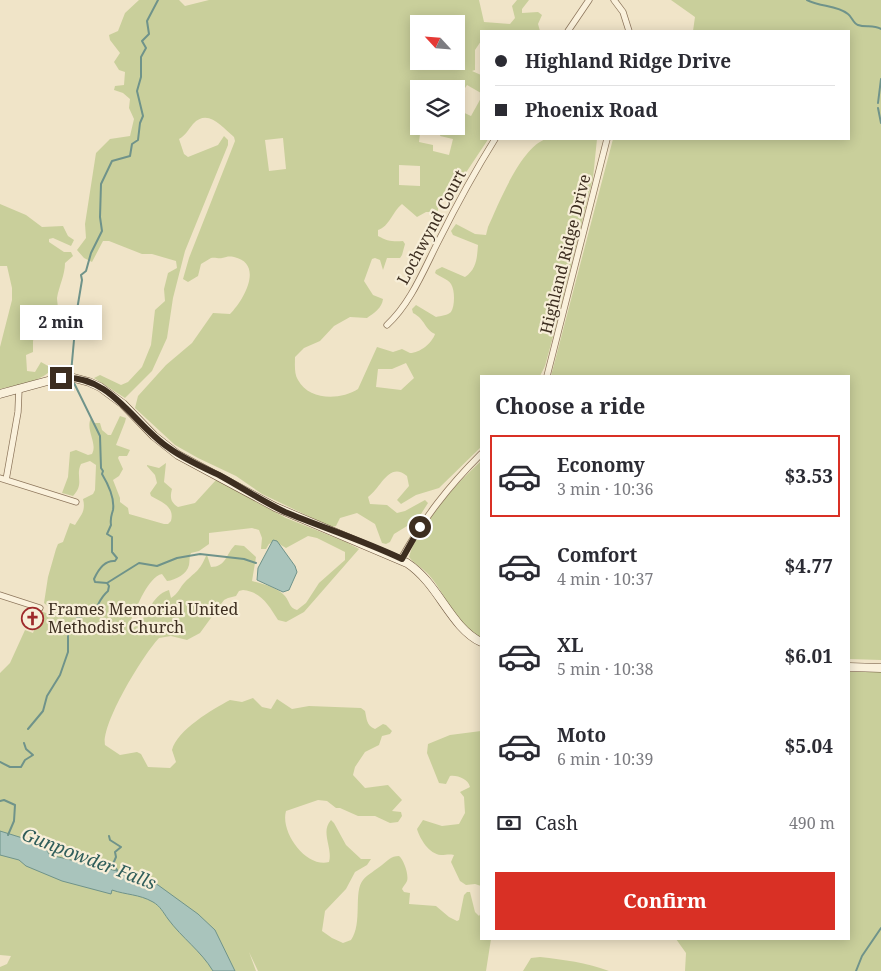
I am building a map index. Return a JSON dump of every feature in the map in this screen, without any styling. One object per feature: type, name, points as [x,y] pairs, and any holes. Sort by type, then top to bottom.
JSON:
[{"type":"street","points":[[569,30],[589,0]]},
{"type":"street","points":[[614,0],[622,12],[628,30]]},
{"type":"street","name":"Lochwynd Court","points":[[387,325],[402,310],[410,297],[448,222],[495,140]]},
{"type":"street","name":"Highland Ridge Drive","points":[[547,375],[607,140]]},
{"type":"street","points":[[0,394],[61,378],[74,378],[89,382],[116,398],[158,440],[188,460],[284,511],[402,559],[426,578],[464,630],[480,641]]},
{"type":"street","points":[[19,388],[18,412],[3,479],[76,502]]},
{"type":"street","points":[[402,559],[427,516],[443,495],[480,455]]},
{"type":"street","points":[[0,595],[40,608]]},
{"type":"street","points":[[850,667],[881,668]]},
{"type":"green space","points":[[139,0],[179,0],[185,6],[209,0],[479,0],[484,22],[510,24],[515,18],[512,6],[517,0],[529,0],[522,9],[522,13],[538,12],[542,15],[538,24],[540,30],[480,30],[480,42],[475,50],[475,70],[472,71],[480,75],[480,92],[467,85],[465,88],[465,80],[410,80],[410,135],[420,135],[419,142],[433,145],[433,151],[449,155],[453,139],[440,135],[465,135],[465,113],[471,116],[480,100],[480,140],[487,140],[461,180],[461,187],[454,191],[455,198],[453,202],[443,198],[437,200],[438,212],[426,212],[417,217],[402,204],[385,226],[378,230],[378,236],[381,238],[390,241],[403,241],[405,244],[400,258],[387,258],[383,270],[380,260],[372,259],[364,281],[373,295],[383,299],[379,308],[367,318],[350,317],[334,326],[320,341],[304,348],[295,357],[296,375],[303,387],[317,395],[334,397],[351,393],[358,389],[377,347],[393,352],[402,349],[414,353],[425,347],[435,334],[413,313],[412,309],[416,305],[436,317],[450,313],[454,302],[452,287],[448,281],[435,273],[436,270],[442,267],[465,277],[472,270],[476,262],[478,245],[453,235],[451,231],[456,224],[475,234],[486,235],[512,177],[528,153],[537,144],[544,140],[597,140],[593,178],[554,333],[545,366],[540,375],[480,375],[480,448],[439,488],[416,495],[401,504],[397,500],[409,486],[407,476],[401,472],[395,472],[386,477],[368,497],[370,504],[387,505],[397,513],[405,511],[425,500],[428,503],[421,514],[413,517],[412,523],[394,534],[390,542],[382,543],[375,524],[357,513],[340,518],[336,526],[331,527],[262,494],[236,476],[175,445],[135,408],[138,396],[166,365],[192,343],[213,313],[230,314],[240,301],[248,283],[250,275],[248,267],[243,261],[234,257],[211,258],[201,264],[198,276],[188,282],[183,279],[189,258],[235,141],[234,137],[220,124],[209,118],[204,118],[193,124],[179,139],[184,154],[188,157],[218,145],[224,136],[228,140],[228,145],[185,251],[173,298],[167,338],[152,371],[125,398],[94,378],[100,375],[121,385],[128,382],[142,367],[151,345],[155,310],[165,301],[164,289],[168,273],[177,268],[176,261],[152,254],[142,254],[109,241],[103,241],[92,262],[84,258],[77,250],[86,238],[85,224],[96,153],[110,139],[130,136],[134,119],[129,108],[130,99],[123,93],[114,90],[115,86],[124,85],[125,72],[119,70],[114,62],[120,53],[110,40],[109,35],[118,31],[125,13]],"holes":[[[283,138],[286,169],[269,171],[265,140]],[[399,165],[420,166],[420,186],[399,185]],[[406,363],[414,378],[401,390],[376,387],[378,369],[392,369]]]},
{"type":"green space","points":[[671,0],[881,0],[881,660],[850,659],[850,375],[551,375],[613,140],[850,140],[850,30],[693,30],[695,17]]},
{"type":"green space","points":[[0,204],[26,215],[42,227],[63,226],[68,236],[74,240],[71,246],[53,238],[49,239],[49,242],[64,252],[71,252],[73,256],[65,263],[57,298],[58,309],[56,318],[47,328],[35,334],[33,352],[26,355],[27,371],[35,372],[41,362],[48,366],[49,372],[38,379],[0,389],[0,347],[12,300],[12,288],[7,266],[0,266]]},
{"type":"green space","points":[[120,416],[126,418],[116,445],[130,450],[127,456],[119,456],[118,458],[123,469],[119,476],[113,480],[120,502],[128,508],[129,514],[164,524],[168,524],[171,521],[172,516],[169,508],[151,496],[150,493],[157,483],[155,475],[147,466],[159,468],[166,463],[164,482],[172,489],[171,499],[178,507],[195,503],[216,480],[286,518],[359,549],[304,612],[286,622],[278,620],[260,597],[250,591],[243,590],[239,591],[236,596],[224,600],[200,633],[187,640],[171,636],[159,638],[143,659],[124,690],[110,722],[105,745],[120,755],[137,752],[141,754],[148,767],[170,768],[176,762],[172,750],[175,742],[181,735],[196,721],[230,700],[242,702],[253,698],[262,707],[271,709],[277,699],[292,709],[309,706],[361,708],[365,711],[367,722],[370,726],[375,729],[383,724],[392,731],[390,734],[382,736],[379,745],[365,752],[355,767],[353,775],[365,788],[388,785],[402,800],[392,811],[401,812],[402,816],[398,822],[390,823],[375,816],[358,816],[336,808],[327,801],[318,800],[286,811],[285,819],[291,838],[297,847],[312,860],[329,862],[327,830],[331,820],[346,845],[361,859],[371,859],[367,865],[355,872],[346,889],[325,911],[322,931],[343,943],[351,940],[357,925],[360,885],[367,876],[389,859],[399,856],[407,872],[407,881],[402,889],[404,892],[410,893],[409,904],[436,906],[457,921],[459,920],[464,895],[470,892],[475,912],[479,916],[480,914],[480,940],[491,940],[486,971],[258,971],[249,952],[256,971],[0,971],[0,967],[7,964],[11,956],[0,955],[0,673],[10,663],[25,630],[33,633],[41,611],[51,615],[50,608],[44,603],[48,577],[56,549],[58,544],[63,542],[70,523],[75,525],[81,516],[84,507],[83,499],[93,494],[95,490],[96,465],[90,461],[81,464],[79,468],[77,492],[73,496],[62,493],[68,477],[70,452],[76,450],[88,455],[92,454],[94,445],[89,427],[91,418],[94,423],[100,423],[102,430],[111,435]],"holes":[[[252,528],[259,530],[262,538],[261,549],[266,549],[274,541],[286,548],[308,536],[317,538],[345,552],[345,560],[319,583],[306,603],[297,610],[292,608],[285,596],[278,590],[252,581],[256,557],[244,546],[235,545],[220,565],[211,567],[207,555],[199,568],[175,595],[171,598],[169,590],[157,597],[142,619],[133,628],[131,620],[148,586],[157,576],[162,574],[167,581],[184,574],[188,568],[191,553],[199,551],[209,544],[209,533]]]},
{"type":"green space","points":[[480,462],[480,638],[472,634],[458,619],[429,575],[409,557],[421,529],[449,493]]},
{"type":"green space","points":[[850,672],[881,672],[881,971],[685,971],[686,953],[677,940],[850,940]]},
{"type":"green space","points":[[480,731],[480,886],[466,885],[460,881],[451,862],[454,855],[441,855],[433,852],[420,837],[417,829],[423,820],[442,826],[459,824],[465,813],[464,797],[460,792],[470,787],[469,784],[456,776],[450,776],[446,784],[439,783],[427,753],[428,744],[450,735]]},
{"type":"green space","points":[[540,957],[583,963],[609,971],[523,971],[531,958]]},
{"type":"water","points":[[273,540],[277,541],[295,566],[297,572],[289,590],[283,592],[257,580],[258,568]]},
{"type":"water","points":[[0,831],[58,849],[56,851],[47,851],[50,855],[134,875],[158,885],[198,914],[215,930],[235,971],[213,971],[203,957],[173,926],[160,907],[148,899],[112,890],[111,894],[62,881],[26,866],[19,860],[0,855]]},
{"type":"waterway","points":[[76,316],[82,280],[81,275],[86,271],[91,253],[102,231],[100,217],[101,184],[112,161],[130,156],[132,144],[138,140],[140,123],[143,116],[137,91],[141,77],[141,57],[146,48],[142,41],[149,34],[147,21],[158,0]]},
{"type":"waterway","points":[[807,0],[844,11],[858,25],[881,29]]},
{"type":"waterway","points":[[878,103],[881,79]]},
{"type":"waterway","points":[[878,108],[881,123]]},
{"type":"waterway","points":[[71,373],[74,340],[78,331],[76,317]]},
{"type":"waterway","points":[[74,383],[100,436],[102,474],[109,486],[113,500],[111,525],[107,534],[112,537],[112,552],[117,558],[115,561],[108,562],[102,566],[97,572],[94,579],[95,582],[107,583],[139,563],[157,566],[177,558],[200,554],[244,559],[256,563]]},
{"type":"waterway","points":[[28,729],[43,711],[47,696],[60,675],[68,652],[68,633],[78,617],[86,616],[94,611],[108,591],[109,586],[107,583]]},
{"type":"waterway","points":[[0,762],[10,767],[21,767],[25,760],[33,755],[26,749],[24,743]]},
{"type":"waterway","points":[[0,801],[4,800],[15,805],[14,821],[8,835]]},
{"type":"waterway","name":"Gunpowder Falls","points":[[109,836],[110,840],[121,847],[115,852],[116,857],[113,864],[119,873]]},
{"type":"waterway","points":[[856,971],[862,956],[881,928]]},
{"type":"place","name":"Frames Memorial United Methodist Church","points":[[32,618]]},
{"type":"route","points":[[61,378],[80,379],[100,387],[123,404],[147,430],[178,455],[220,476],[264,502],[305,520],[402,559],[420,527]]}]
